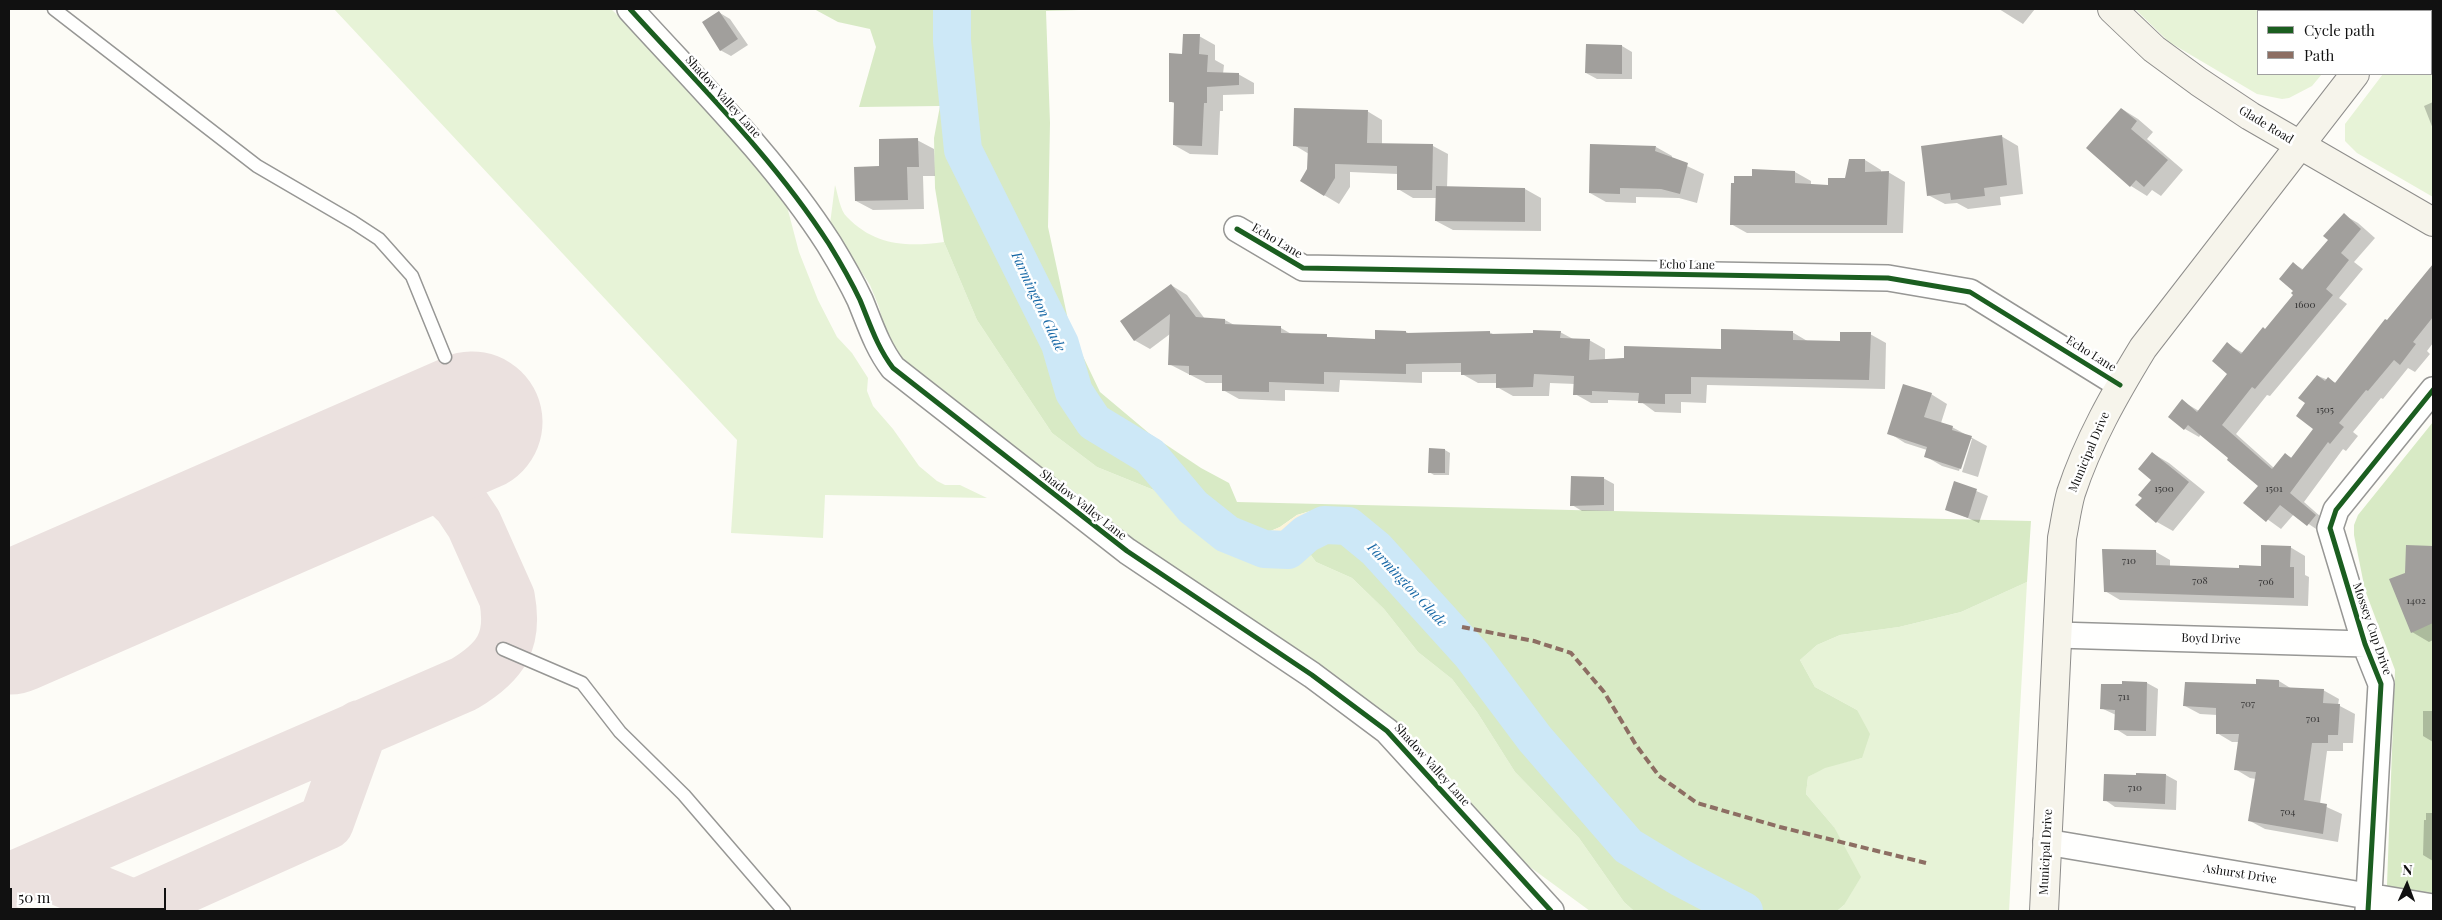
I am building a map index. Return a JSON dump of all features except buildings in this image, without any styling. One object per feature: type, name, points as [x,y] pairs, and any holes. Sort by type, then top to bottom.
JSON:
[{"type":"main road","name":"Glade Road","points":[[2112,9],[2154,49],[2199,82],[2299,144],[2433,222]]},
{"type":"main road","name":"Municipal Drive","points":[[2044,911],[2062,538],[2071,494],[2092,439],[2120,384],[2143,348],[2354,75]]},
{"type":"street","name":"Shadow Valley Lane","points":[[630,9],[719,106],[767,161],[801,204],[849,278],[874,338],[893,368],[1127,551],[1312,675],[1388,731],[1551,911]]},
{"type":"street","name":"Echo Lane","points":[[1237,229],[1303,268],[1888,278],[1970,292],[2120,384]]},
{"type":"street","name":"Mossey Cup Drive","points":[[2368,903],[2381,684],[2365,644],[2330,528],[2336,510],[2433,390]]},
{"type":"street","name":"Boyd Drive","points":[[2057,634],[2365,644]]},
{"type":"street","name":"Ashurst Drive","points":[[2046,842],[2368,903],[2433,907]]},
{"type":"lane","points":[[54,9],[257,166],[378,239],[412,276],[445,357]]},
{"type":"lane","points":[[504,649],[582,683],[620,732],[684,795],[784,911]]},
{"type":"green space","points":[[334,9],[611,9],[658,54],[784,195],[799,252],[818,300],[837,337],[852,353],[868,378],[867,391],[873,406],[893,429],[919,466],[945,485],[960,485],[987,498],[825,495],[823,538],[731,533],[737,440]]},
{"type":"green space","points":[[814,9],[949,9],[949,41],[961,152],[1055,342],[1069,391],[1091,424],[1144,456],[1171,485],[1181,501],[1097,467],[1052,433],[977,320],[944,242],[935,188],[934,138],[940,106],[859,107],[876,47],[870,29],[838,22]]},
{"type":"green space","points":[[955,9],[1113,9],[1046,11],[1050,123],[1048,227],[1070,329],[1100,392],[1150,434],[1201,468],[1229,483],[1237,502],[2031,521],[2027,582],[1961,612],[1899,627],[1840,635],[1817,645],[1800,660],[1815,687],[1857,710],[1870,734],[1862,758],[1825,768],[1808,777],[1806,794],[1834,827],[1861,877],[1844,905],[1837,911],[1754,911],[1738,898],[1631,841],[1503,688],[1450,616],[1386,542],[1356,519],[1314,510],[1297,515],[1280,527],[1266,533],[1253,533],[1237,528],[1217,518],[1207,502],[1146,448],[1100,419],[1078,390],[1061,337],[969,146],[962,109],[954,41]]},
{"type":"green space","points":[[2135,9],[2373,9],[2257,10],[2257,75],[2321,75],[2312,86],[2289,98],[2282,99],[2257,94],[2169,42]]},
{"type":"green space","points":[[2433,11],[2433,197],[2357,153],[2345,141],[2345,124],[2382,75],[2432,75]]},
{"type":"green space","points":[[835,185],[845,214],[858,227],[869,234],[880,239],[904,244],[944,242],[977,320],[1052,433],[1097,467],[1181,501],[1190,516],[1225,541],[1296,560],[1310,554],[1316,562],[1352,578],[1384,609],[1418,652],[1452,679],[1477,712],[1515,772],[1579,838],[1624,902],[1634,911],[1590,911],[1515,856],[1464,800],[1407,731],[1316,665],[1130,541],[906,366],[886,337],[879,307],[870,285],[830,224]]},
{"type":"green space","points":[[2433,422],[2433,911],[2386,911],[2395,670],[2365,590],[2354,535],[2354,525],[2358,515]]},
{"type":"green space","points":[[1337,543],[1353,546],[1369,559],[1433,629],[1476,669],[1615,845],[1729,911],[1634,911],[1624,902],[1579,838],[1515,772],[1477,712],[1452,679],[1418,652],[1384,609],[1352,578],[1316,562],[1310,554],[1324,544]]},
{"type":"green space","points":[[2027,582],[2009,911],[1837,911],[1844,905],[1834,827],[1806,794],[1808,777],[1825,767],[1862,758],[1857,710],[1815,687],[1800,660],[1817,645],[1840,635],[1899,627],[1961,612]]},
{"type":"sand","points":[[949,9],[955,9],[954,41],[962,109],[969,146],[1061,337],[1078,390],[1100,419],[1146,448],[1177,473],[1207,502],[1217,518],[1237,528],[1253,533],[1266,533],[1280,527],[1297,515],[1314,510],[1336,509],[1356,519],[1386,542],[1450,616],[1503,688],[1630,841],[1738,898],[1754,911],[1729,911],[1615,845],[1476,669],[1433,629],[1369,559],[1353,546],[1337,543],[1324,544],[1310,554],[1276,563],[1243,553],[1190,516],[1171,485],[1144,456],[1091,424],[1069,391],[1055,342],[961,152],[949,41]]},
{"type":"waterway","name":"Farmington Glade","points":[[952,9],[952,41],[963,150],[1060,344],[1074,392],[1094,422],[1150,456],[1193,507],[1227,534],[1264,549],[1288,550],[1306,534],[1324,525],[1348,526],[1376,549],[1472,655],[1535,739],[1628,846],[1681,878],[1744,911]]},
{"type":"taxiway","points":[[9,881],[464,684],[477,676],[496,658],[507,638],[509,626],[507,598],[474,524],[460,503],[432,476],[405,468],[371,468]]},
{"type":"taxiway","points":[[39,869],[134,908],[326,822],[360,728]]},
{"type":"runway","points":[[9,624],[472,422]]},
{"type":"marked path","points":[[1462,627],[1534,641],[1571,653],[1604,692],[1636,745],[1659,776],[1697,803],[1780,827],[1926,863]]},
{"type":"cycle path","points":[[630,9],[734,122],[784,181],[807,212],[829,244],[849,279],[878,344],[893,368],[1127,551],[1312,675],[1387,731],[1551,911]]},
{"type":"cycle path","points":[[1237,229],[1303,268],[1888,278],[1970,292],[2120,385]]},
{"type":"cycle path","points":[[2368,911],[2381,684],[2365,644],[2330,528],[2336,510],[2433,390]]}]
